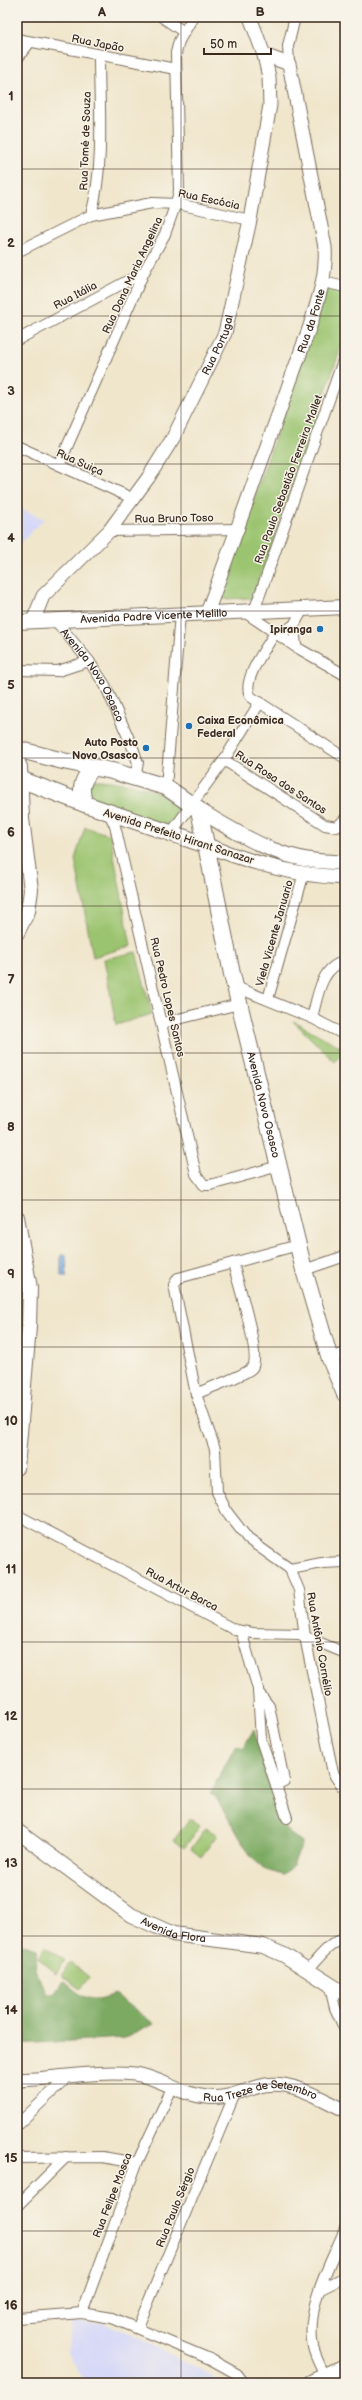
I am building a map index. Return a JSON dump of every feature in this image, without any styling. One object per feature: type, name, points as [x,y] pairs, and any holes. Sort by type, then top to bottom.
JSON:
[{"type":"main road","name":"Avenida Padre Vicente Melillo","points":[[17,622],[345,607]]},
{"type":"main road","name":"Avenida Prefeito Hirant Sanazar","points":[[17,749],[135,777],[166,787],[195,808],[252,842],[274,852],[296,859],[345,862]]},
{"type":"main road","points":[[17,760],[20,767],[19,779],[22,819],[31,890],[28,911],[17,933]]},
{"type":"main road","points":[[85,804],[81,795],[82,782],[93,768]]},
{"type":"main road","name":"Avenida Prefeito Hirant Sanazar","points":[[19,779],[109,813],[171,832],[226,853],[304,873],[345,877]]},
{"type":"main road","name":"Avenida Novo Osasco","points":[[195,808],[206,845],[239,1004],[304,1270],[338,1356],[345,1394]]},
{"type":"main road","points":[[17,1217],[30,1288],[29,1327],[17,1468]]},
{"type":"main road","name":"Avenida Flora","points":[[17,1832],[131,1916],[173,1934],[263,1946],[284,1955],[330,1987],[345,1994]]},
{"type":"main road","points":[[318,2380],[345,2367]]},
{"type":"street","points":[[162,17],[184,32]]},
{"type":"street","name":"Rua Dona Maria Angelina","points":[[59,465],[144,272],[165,234],[176,203],[179,191],[176,53],[184,32],[193,17]]},
{"type":"street","name":"Rua Portugal","points":[[33,621],[42,596],[109,531],[134,499],[173,438],[225,334],[250,220],[270,105],[269,77],[264,55],[250,17]]},
{"type":"street","name":"Rua da Fonte","points":[[207,613],[239,529],[310,326],[323,282],[326,262],[325,247],[289,64],[288,46],[295,17]]},
{"type":"street","name":"Rua Japão","points":[[17,39],[176,69]]},
{"type":"street","points":[[17,59],[30,42]]},
{"type":"street","name":"Rua Tomé de Souza","points":[[91,215],[97,190],[99,157],[99,55]]},
{"type":"street","points":[[264,55],[289,64]]},
{"type":"street","name":"Rua Escócia","points":[[91,215],[140,204],[176,203],[250,220]]},
{"type":"street","points":[[17,252],[91,215]]},
{"type":"street","name":"Rua Itália","points":[[17,340],[144,272]]},
{"type":"street","points":[[323,282],[345,287]]},
{"type":"street","name":"Rua Paulo Sebastião Ferreira Mallet","points":[[248,611],[345,354]]},
{"type":"street","name":"Rua Suiça","points":[[17,446],[134,499]]},
{"type":"street","name":"Rua Bruno Toso","points":[[109,531],[239,529]]},
{"type":"street","points":[[303,609],[294,625],[285,631],[275,633],[248,682],[247,692],[251,697],[345,758]]},
{"type":"street","points":[[248,611],[275,633],[296,647],[345,675]]},
{"type":"street","points":[[166,787],[180,614]]},
{"type":"street","name":"Avenida Novo Osasco","points":[[55,620],[89,661],[105,685],[133,748],[138,763],[135,777]]},
{"type":"street","points":[[294,625],[296,647]]},
{"type":"street","points":[[17,670],[58,671],[89,661]]},
{"type":"street","points":[[171,832],[195,808],[260,702]]},
{"type":"street","name":"Rua Rosa dos Santos","points":[[224,760],[325,825],[332,828],[337,827],[345,819]]},
{"type":"street","name":"Rua Pedro Lopes Santos","points":[[109,813],[115,826],[196,1174],[204,1185],[222,1184],[279,1166]]},
{"type":"street","name":"Viela Vicente Januario","points":[[268,999],[304,873]]},
{"type":"street","points":[[312,1018],[320,988],[328,972],[339,963],[345,962]]},
{"type":"street","points":[[236,987],[312,1018],[345,1035]]},
{"type":"street","points":[[162,1023],[239,1004]]},
{"type":"street","points":[[298,1245],[178,1278],[174,1285],[196,1394],[215,1449],[217,1492],[227,1512],[248,1540],[290,1569],[322,1563],[345,1562]]},
{"type":"street","points":[[304,1270],[345,1256]]},
{"type":"street","points":[[196,1394],[244,1372],[252,1367],[255,1360],[253,1342],[233,1264]]},
{"type":"street","name":"Rua Artur Barca","points":[[17,1515],[220,1622],[242,1631],[299,1634],[345,1653]]},
{"type":"street","name":"Rua Antônio Cornélio","points":[[290,1569],[299,1590],[305,1637],[333,1773],[345,1791]]},
{"type":"street","points":[[242,1631],[258,1692],[261,1740],[287,1818]]},
{"type":"street","points":[[258,1692],[269,1706],[284,1781],[276,1785]]},
{"type":"street","points":[[306,1971],[325,1952],[340,1940],[345,1939]]},
{"type":"street","points":[[330,1987],[335,2008],[345,2030]]},
{"type":"street","name":"Rua Treze de Setembro","points":[[17,2080],[117,2073],[136,2074],[148,2077],[172,2088],[205,2097],[234,2096],[264,2085],[286,2085],[345,2110]]},
{"type":"street","points":[[17,2125],[68,2077]]},
{"type":"street","name":"Rua Felipe Mosca","points":[[82,2313],[136,2162],[172,2088]]},
{"type":"street","name":"Rua Paulo Sérgio","points":[[138,2328],[234,2096]]},
{"type":"street","points":[[17,2206],[66,2157]]},
{"type":"street","points":[[17,2158],[102,2157],[136,2162]]},
{"type":"street","points":[[318,2380],[313,2348],[312,2321],[321,2289],[345,2229]]},
{"type":"street","points":[[321,2289],[345,2277]]},
{"type":"street","points":[[17,2318],[82,2313],[112,2318],[210,2359],[237,2374],[244,2383]]},
{"type":"shaded area","points":[[17,507],[44,519],[17,547]]},
{"type":"shaded area","points":[[72,2322],[106,2324],[122,2330],[226,2383],[85,2383],[67,2351]]},
{"type":"green space","points":[[328,286],[345,290],[345,336],[253,598],[219,599]]},
{"type":"green space","points":[[94,780],[120,782],[154,791],[167,797],[176,806],[176,815],[166,827],[92,798],[87,793],[90,782]]},
{"type":"green space","points":[[85,827],[110,835],[131,946],[93,957],[75,859]]},
{"type":"green space","points":[[136,952],[152,1014],[116,1025],[104,959]]},
{"type":"green space","points":[[293,1021],[345,1049],[335,1062]]},
{"type":"green space","points":[[254,1729],[259,1752],[277,1811],[288,1831],[303,1842],[293,1865],[283,1875],[266,1870],[252,1858],[215,1796],[210,1794],[236,1745],[243,1748]]},
{"type":"green space","points":[[190,1818],[200,1826],[184,1848],[174,1840]]},
{"type":"green space","points":[[206,1828],[217,1835],[201,1857],[191,1849]]},
{"type":"green space","points":[[18,1943],[37,1949],[35,1970],[47,1993],[55,1993],[63,1981],[87,1998],[98,1999],[115,1994],[154,2024],[125,2038],[17,2044]]},
{"type":"green space","points":[[45,1946],[65,1961],[56,1973],[38,1958]]},
{"type":"green space","points":[[71,1963],[89,1977],[80,1989],[61,1975]]},
{"type":"water","points":[[61,1255],[66,1255],[67,1276],[61,1276]]},
{"type":"place","name":"Ipiranga","points":[[320,629]]},
{"type":"place","name":"Caixa Econômica Federal","points":[[189,726]]},
{"type":"place","name":"Auto Posto Novo Osasco","points":[[146,748]]}]
